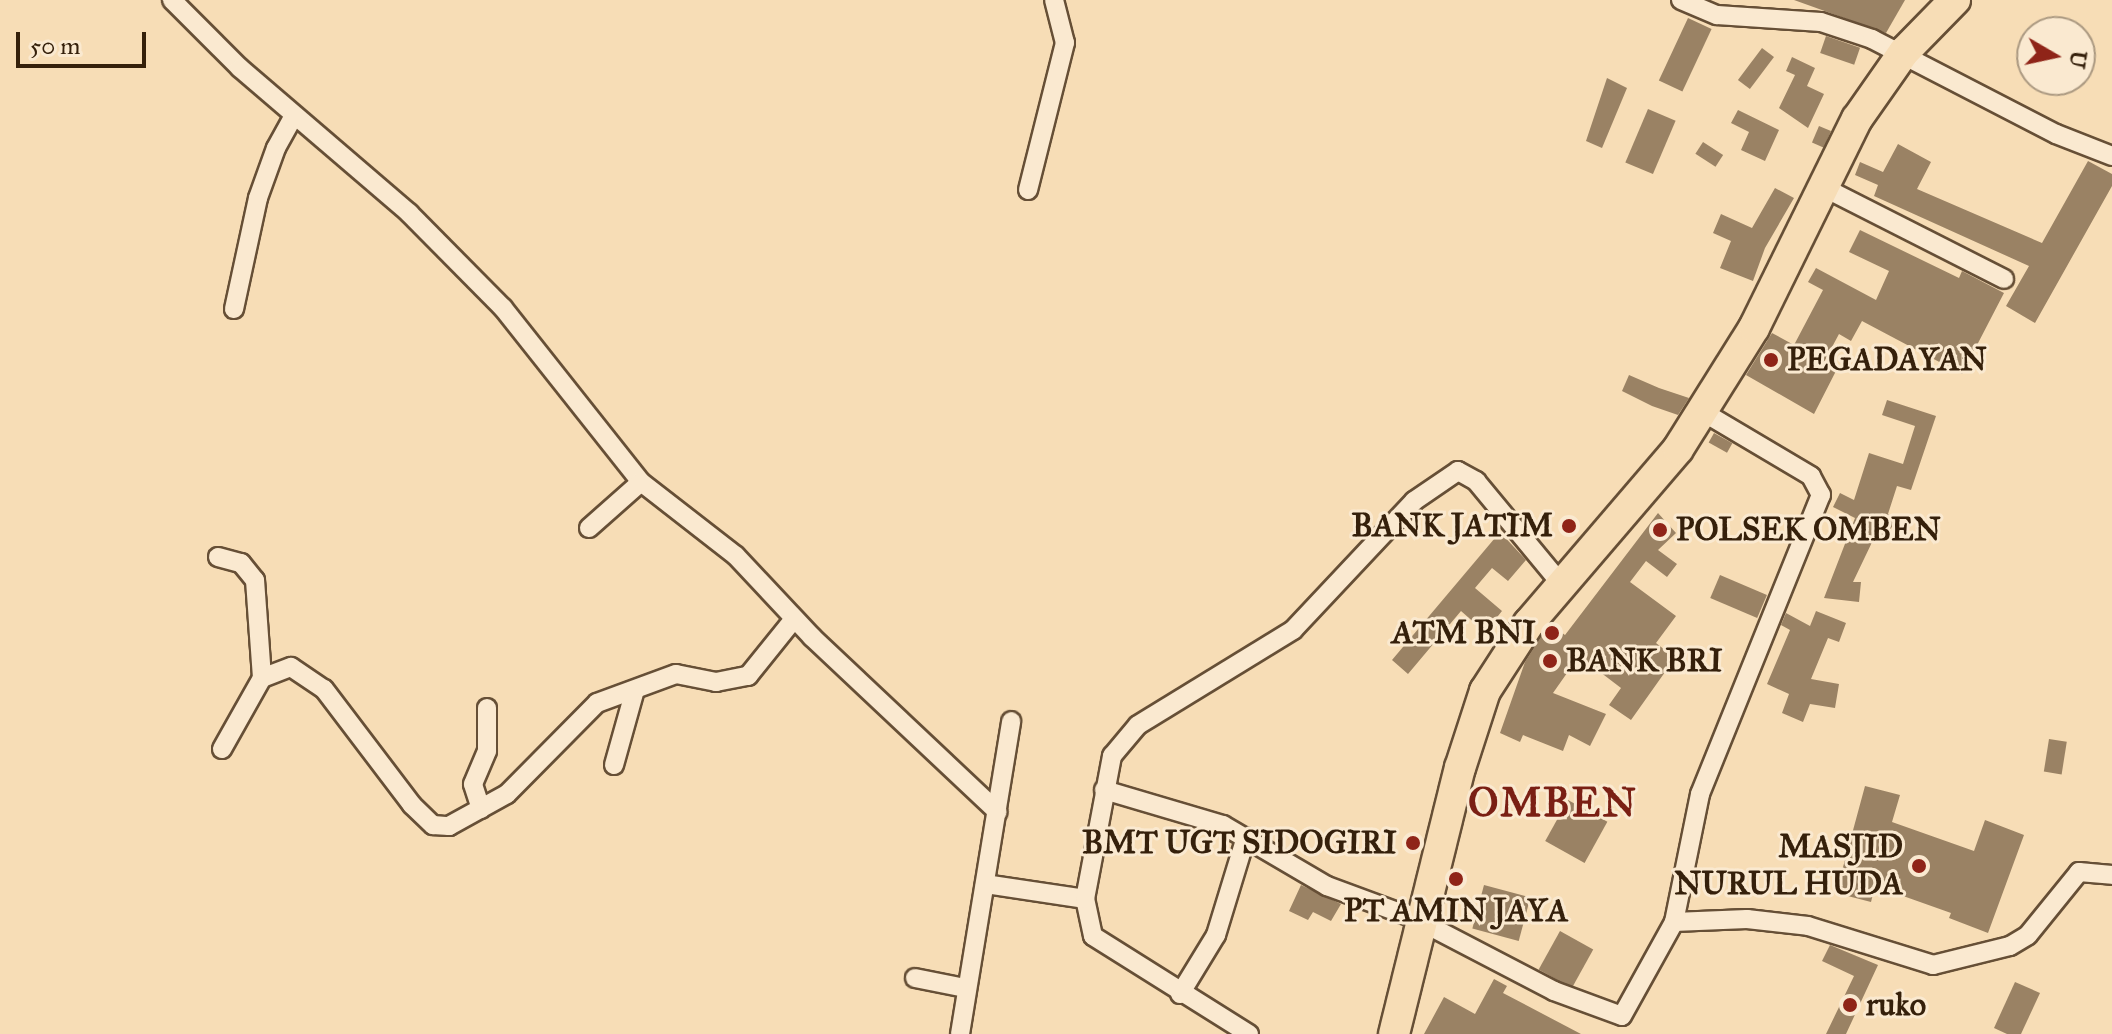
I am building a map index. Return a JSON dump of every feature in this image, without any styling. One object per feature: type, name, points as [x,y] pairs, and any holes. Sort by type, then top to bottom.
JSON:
[{"type":"main road","points":[[1394,1034],[1425,923],[1460,768],[1485,691],[1511,647],[1562,585],[1630,511],[1703,412],[1754,328],[1857,119],[1904,52],[1955,0]]},
{"type":"street","points":[[172,0],[294,116],[387,192],[503,308],[641,482],[736,556],[794,619],[998,812]]},
{"type":"street","points":[[1028,190],[1065,43],[1054,0]]},
{"type":"street","points":[[1681,0],[1746,20],[1821,22],[1904,52],[2056,134],[2112,156]]},
{"type":"street","points":[[234,309],[258,198],[276,148],[294,116]]},
{"type":"street","points":[[1823,187],[2004,279]]},
{"type":"street","points":[[1104,790],[1195,813],[1246,837],[1327,886],[1425,923],[1622,1025],[1674,922],[1710,765],[1821,495],[1811,476],[1703,412]]},
{"type":"street","points":[[1249,1034],[1180,994],[1093,936],[1085,899],[1112,756],[1138,725],[1293,630],[1414,501],[1458,471],[1476,481],[1562,585]]},
{"type":"street","points":[[589,528],[641,482]]},
{"type":"street","points":[[218,557],[241,563],[255,580],[262,678],[222,749]]},
{"type":"street","points":[[262,678],[291,667],[324,689],[433,825],[449,826],[523,781],[597,703],[676,674],[716,682],[748,676],[794,619]]},
{"type":"street","points":[[614,765],[635,690]]},
{"type":"street","points":[[481,809],[473,784],[487,751],[487,708]]},
{"type":"street","points":[[960,1034],[965,988],[998,812],[1011,721]]},
{"type":"street","points":[[1180,994],[1216,935],[1246,837]]},
{"type":"street","points":[[1674,922],[1777,920],[1841,934],[1933,965],[2010,946],[2028,935],[2079,872],[2112,875]]},
{"type":"street","points":[[985,884],[1085,899]]},
{"type":"street","points":[[915,978],[965,988]]},
{"type":"building","points":[[1794,0],[1905,0],[1886,33]]},
{"type":"building","points":[[1688,18],[1712,29],[1682,92],[1659,81]]},
{"type":"building","points":[[1826,36],[1860,48],[1854,65],[1820,53]]},
{"type":"building","points":[[1762,48],[1774,57],[1750,89],[1738,80]]},
{"type":"building","points":[[1792,57],[1815,68],[1807,86],[1824,94],[1808,128],[1779,108],[1795,75],[1786,71]]},
{"type":"building","points":[[1607,78],[1627,88],[1602,148],[1586,141]]},
{"type":"building","points":[[1648,109],[1676,121],[1653,174],[1625,162]]},
{"type":"building","points":[[1738,110],[1779,130],[1765,161],[1741,150],[1749,132],[1731,123]]},
{"type":"building","points":[[1819,126],[1831,131],[1824,148],[1812,143]]},
{"type":"building","points":[[1703,142],[1723,155],[1716,167],[1695,154]]},
{"type":"building","points":[[1898,144],[1931,162],[1917,189],[2042,243],[2088,161],[2112,174],[2112,186],[2035,323],[2006,306],[2029,266],[1874,196],[1878,185],[1855,175],[1860,162],[1883,172]]},
{"type":"building","points":[[1775,188],[1794,198],[1765,248],[1753,281],[1720,268],[1731,241],[1713,233],[1721,214],[1752,228]]},
{"type":"building","points":[[1860,230],[1959,278],[1962,271],[2004,293],[1962,374],[1862,321],[1851,341],[1839,334],[1824,362],[1837,369],[1814,414],[1746,375],[1772,333],[1794,345],[1823,290],[1808,282],[1816,268],[1876,300],[1889,271],[1849,252]]},
{"type":"building","points":[[1629,375],[1689,398],[1678,415],[1652,406],[1622,391]]},
{"type":"building","points":[[1887,400],[1936,416],[1911,490],[1897,486],[1888,514],[1896,518],[1885,541],[1875,536],[1853,582],[1861,582],[1859,602],[1824,598],[1855,518],[1833,507],[1840,493],[1854,500],[1869,453],[1903,464],[1915,426],[1882,415]]},
{"type":"building","points":[[1714,433],[1732,443],[1727,453],[1709,443]]},
{"type":"building","points":[[1658,513],[1676,533],[1658,550],[1677,564],[1667,577],[1646,561],[1630,582],[1676,616],[1656,643],[1675,658],[1631,720],[1609,705],[1621,688],[1579,656],[1553,693],[1606,714],[1590,746],[1569,735],[1563,751],[1523,735],[1520,742],[1500,733],[1525,662],[1541,637],[1551,625],[1565,635]]},
{"type":"building","points":[[1500,532],[1526,560],[1508,581],[1492,568],[1475,588],[1502,611],[1485,632],[1461,611],[1408,674],[1392,660]]},
{"type":"building","points":[[1720,575],[1767,595],[1757,618],[1710,598]]},
{"type":"building","points":[[1816,611],[1846,623],[1839,642],[1828,638],[1811,679],[1839,684],[1835,708],[1810,704],[1803,722],[1782,713],[1789,694],[1767,684],[1790,630],[1781,625],[1786,613],[1810,626]]},
{"type":"building","points":[[2049,739],[2067,742],[2062,774],[2044,772]]},
{"type":"building","points":[[1865,786],[1900,795],[1892,822],[1974,851],[1985,820],[2024,835],[1988,933],[1949,918],[1951,913],[1875,886],[1871,902],[1836,893]]},
{"type":"building","points":[[1568,800],[1607,822],[1585,863],[1545,841]]},
{"type":"building","points":[[1301,885],[1341,904],[1331,921],[1313,912],[1308,920],[1289,911]]},
{"type":"building","points":[[1484,885],[1530,897],[1519,941],[1472,928]]},
{"type":"building","points":[[1560,931],[1593,949],[1572,988],[1539,969]]},
{"type":"building","name":"ruko","points":[[1830,945],[1878,965],[1846,1034],[1826,1034],[1854,976],[1822,961]]},
{"type":"building","points":[[1494,979],[1507,986],[1503,993],[1581,1034],[1424,1034],[1444,997],[1475,1014]]},
{"type":"building","points":[[2015,982],[2040,993],[2021,1034],[2007,1034],[1994,1028]]},
{"type":"place","name":"PEGADAYAN","points":[[1771,360]]},
{"type":"place","name":"BANK JATIM","points":[[1569,526]]},
{"type":"place","name":"POLSEK OMBEN","points":[[1660,530]]},
{"type":"place","name":"ATM BNI","points":[[1552,633]]},
{"type":"place","name":"BANK BRI","points":[[1550,661]]},
{"type":"place","name":"BMT UGT SIDOGIRI","points":[[1413,843]]},
{"type":"place","name":"MASJID NURUL HUDA","points":[[1919,866]]},
{"type":"place","name":"PT AMIN JAYA","points":[[1456,879]]},
{"type":"place","name":"ruko","points":[[1850,1005]]},
{"type":"district","name":"OMBEN","points":[[1553,803]]}]
